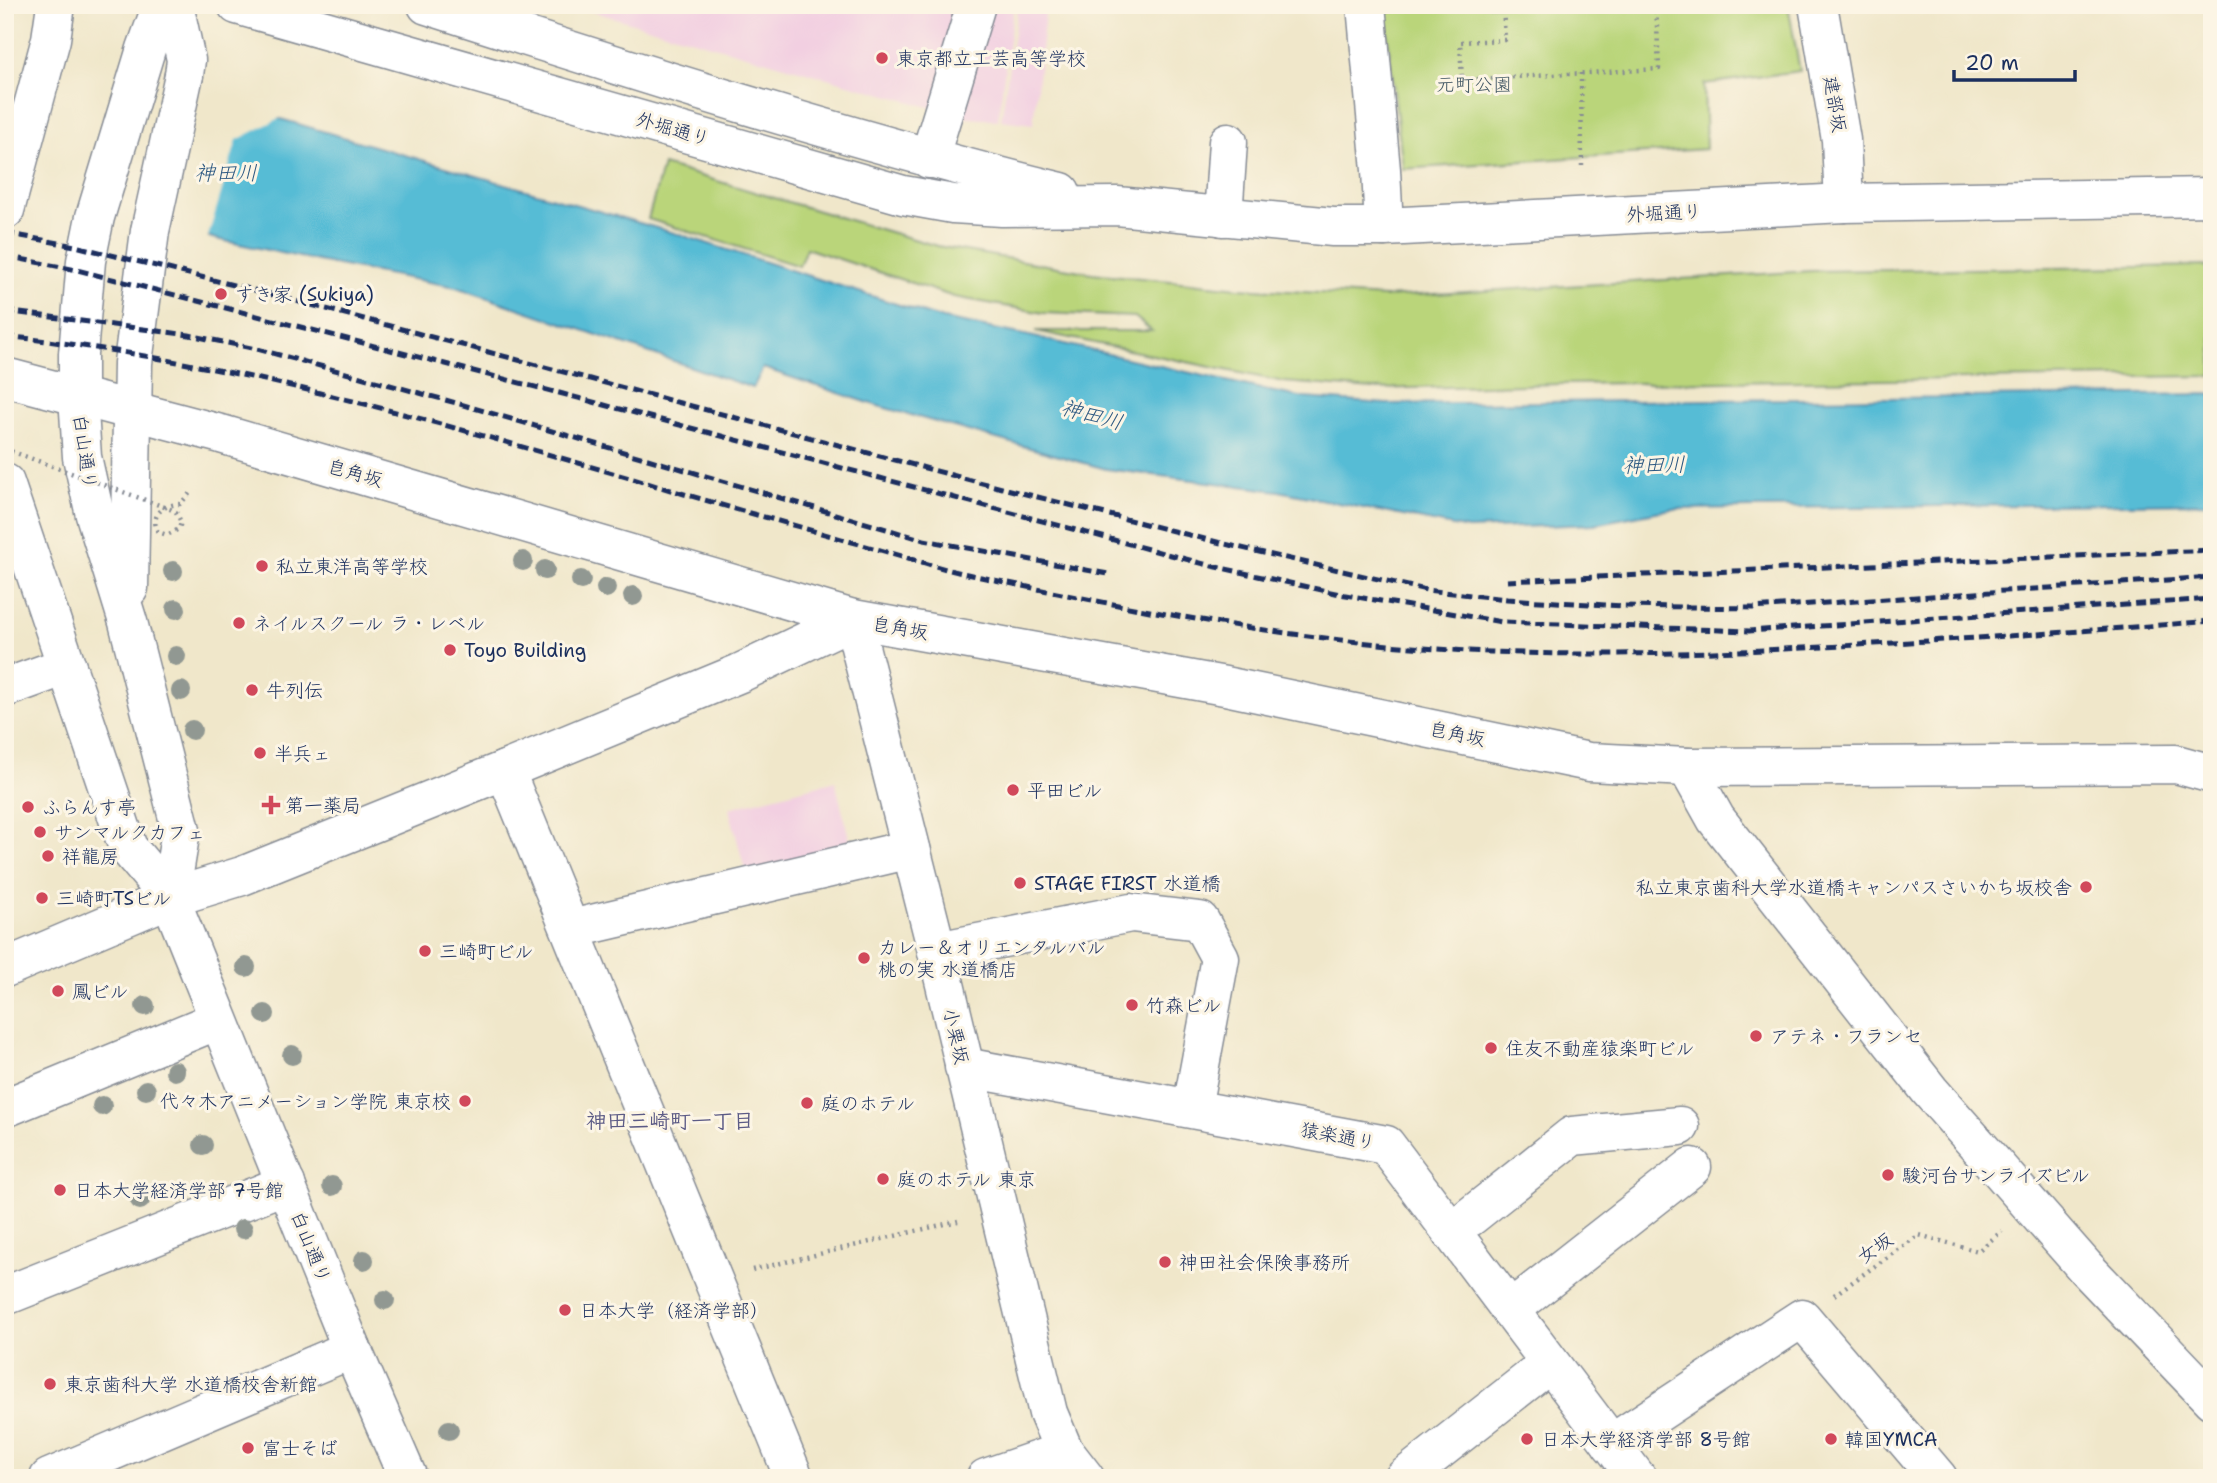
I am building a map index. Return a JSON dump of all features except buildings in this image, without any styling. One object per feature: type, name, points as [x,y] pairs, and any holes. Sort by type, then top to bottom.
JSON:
[{"type":"street","name":"白山通り","points":[[162,5],[141,63],[95,217],[86,261],[78,354],[78,396],[82,457],[95,515],[128,622],[181,830],[170,898]]},
{"type":"street","points":[[128,622],[133,363],[150,231],[186,60],[174,5]]},
{"type":"street","name":"外堀通り","points":[[237,5],[904,195],[953,204],[1117,206],[1333,227],[1384,227],[1844,203],[2212,197]]},
{"type":"street","name":"外堀通り","points":[[427,5],[676,84],[929,159],[1117,206]]},
{"type":"street","points":[[929,159],[976,5]]},
{"type":"street","points":[[1366,5],[1384,227]]},
{"type":"street","name":"建部坂","points":[[1818,5],[1841,140],[1844,203]]},
{"type":"street","points":[[7,202],[53,22]]},
{"type":"street","points":[[1235,218],[1241,143]]},
{"type":"street","name":"皀角坂","points":[[5,377],[221,434],[853,619],[1225,685],[1589,762],[1687,767],[2176,764],[2212,774]]},
{"type":"street","name":"白山通り","points":[[5,483],[128,848],[170,898],[352,1349],[408,1478]]},
{"type":"street","points":[[5,968],[170,898],[242,876],[505,770],[740,673],[853,619]]},
{"type":"street","name":"小栗坂","points":[[853,619],[937,951],[1048,1413],[1074,1464]]},
{"type":"street","points":[[5,688],[66,666]]},
{"type":"street","points":[[1687,767],[1724,830],[1922,1080],[2085,1268],[2208,1384]]},
{"type":"street","points":[[505,770],[794,1478]]},
{"type":"street","points":[[571,929],[911,849]]},
{"type":"street","points":[[937,951],[1131,913],[1199,921],[1220,958],[1192,1108]]},
{"type":"street","points":[[5,1108],[218,1020]]},
{"type":"street","name":"猿楽通り","points":[[964,1067],[1386,1145],[1637,1478]]},
{"type":"street","points":[[1471,1217],[1572,1136],[1680,1125]]},
{"type":"street","points":[[1510,1310],[1692,1167]]},
{"type":"street","points":[[5,1296],[286,1184]]},
{"type":"street","points":[[1611,1444],[1802,1318],[1938,1478]]},
{"type":"street","points":[[49,1478],[352,1349]]},
{"type":"street","points":[[1404,1478],[1549,1364]]},
{"type":"street","points":[[986,1478],[1074,1464]]},
{"type":"path","points":[[1503,5],[1505,40],[1460,42],[1462,80],[1659,69],[1656,5]]},
{"type":"path","points":[[1581,74],[1582,167]]},
{"type":"path","points":[[5,449],[158,505],[170,509],[176,512],[181,522],[179,529],[167,535],[158,532],[155,518],[159,511],[166,505],[180,504],[191,492]]},
{"type":"path","name":"女坂","points":[[1845,1288],[1919,1235],[1978,1251],[2030,1207]]},
{"type":"path","points":[[713,1280],[958,1221]]},
{"type":"shaded area","name":"東京都立工芸高等学校","points":[[569,5],[1014,5],[998,120],[968,118]]},
{"type":"shaded area","points":[[1018,5],[1046,5],[1033,124],[1001,120]]},
{"type":"shaded area","points":[[835,781],[853,852],[747,878],[729,808]]},
{"type":"green space","name":"元町公園","points":[[1384,5],[1788,5],[1800,71],[1704,84],[1706,149],[1403,169]]},
{"type":"green space","points":[[663,165],[937,246],[1092,273],[1239,288],[1385,297],[1812,271],[2212,266],[2212,376],[1373,389],[1284,382],[1036,331],[1152,331],[1135,317],[1044,313],[954,297],[806,248],[799,266],[648,219]]},
{"type":"water","name":"神田川","points":[[5,39],[681,235],[943,319],[1305,398],[1386,404],[2212,394],[2212,503],[1671,509],[1594,524],[1468,529],[1279,491],[1106,469],[878,406],[763,368],[753,388],[456,287],[216,239],[5,174]]},
{"type":"pier","points":[[5,35],[282,117],[237,140],[207,240],[5,178]]},
{"type":"railway","points":[[5,233],[75,246],[266,293],[974,481],[1233,546],[1426,590],[1507,599],[1623,606],[1753,608],[2212,577]]},
{"type":"railway","points":[[5,256],[77,270],[563,394],[1212,566],[1340,594],[1502,622],[1749,631],[2212,599]]},
{"type":"railway","points":[[5,311],[189,335],[261,350],[460,404],[924,540],[1108,574]]},
{"type":"railway","points":[[5,336],[99,348],[284,384],[467,431],[958,572],[1096,601],[1294,634],[1491,652],[1635,654],[1826,647],[2212,621]]},
{"type":"railway","points":[[1507,581],[2212,550]]},
{"type":"place","name":"東京都立工芸高等学校","points":[[882,58]]},
{"type":"place","name":"すき家 (Sukiya)","points":[[221,294]]},
{"type":"place","name":"私立東洋高等学校","points":[[262,566]]},
{"type":"place","name":"ネイルスクール ラ・レベル","points":[[239,623]]},
{"type":"place","name":"Toyo Building","points":[[450,650]]},
{"type":"place","name":"牛列伝","points":[[252,690]]},
{"type":"place","name":"半兵ェ","points":[[260,753]]},
{"type":"place","name":"平田ビル","points":[[1013,790]]},
{"type":"place","name":"第一薬局","points":[[271,805]]},
{"type":"place","name":"ふらんす亭","points":[[28,807]]},
{"type":"place","name":"サンマルクカフェ","points":[[40,832]]},
{"type":"place","name":"祥龍房","points":[[48,856]]},
{"type":"place","name":"STAGE FIRST 水道橋","points":[[1020,883]]},
{"type":"place","name":"私立東京歯科大学水道橋キャンパスさいかち坂校舎","points":[[2086,887]]},
{"type":"place","name":"三崎町TSビル","points":[[42,898]]},
{"type":"place","name":"三崎町ビル","points":[[425,951]]},
{"type":"place","name":"カレー＆オリエンタルバル 桃の実 水道橋店","points":[[864,958]]},
{"type":"place","name":"鳳ビル","points":[[58,991]]},
{"type":"place","name":"竹森ビル","points":[[1132,1005]]},
{"type":"place","name":"アテネ・フランセ","points":[[1756,1036]]},
{"type":"place","name":"住友不動産猿楽町ビル","points":[[1491,1048]]},
{"type":"place","name":"代々木アニメーション学院 東京校","points":[[465,1101]]},
{"type":"place","name":"庭のホテル","points":[[807,1103]]},
{"type":"place","name":"駿河台サンライズビル","points":[[1888,1175]]},
{"type":"place","name":"庭のホテル 東京","points":[[883,1179]]},
{"type":"place","name":"日本大学経済学部 7号館","points":[[60,1190]]},
{"type":"place","name":"神田社会保険事務所","points":[[1165,1262]]},
{"type":"place","name":"日本大学（経済学部）","points":[[565,1310]]},
{"type":"place","name":"東京歯科大学 水道橋校舎新館","points":[[50,1384]]},
{"type":"place","name":"日本大学経済学部 8号館","points":[[1527,1439]]},
{"type":"place","name":"韓国YMCA","points":[[1831,1439]]},
{"type":"place","name":"富士そば","points":[[248,1448]]},
{"type":"district","name":"神田三崎町一丁目","points":[[670,1121]]}]
